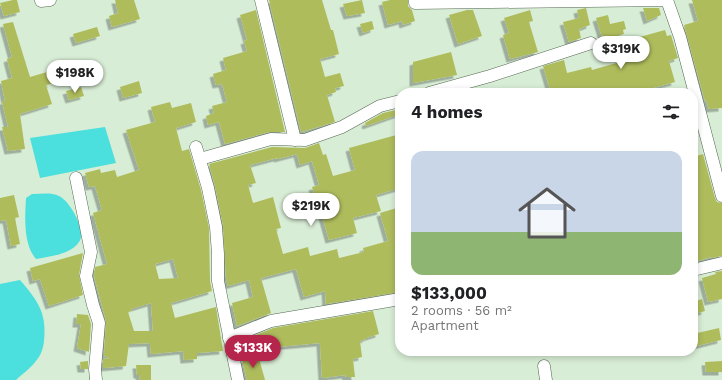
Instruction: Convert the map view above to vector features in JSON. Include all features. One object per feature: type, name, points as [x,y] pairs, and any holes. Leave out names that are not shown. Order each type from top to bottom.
[{"type":"street","points":[[41,0],[50,0]]},
{"type":"street","points":[[261,0],[294,140]]},
{"type":"street","points":[[415,0],[415,3],[667,0],[680,37],[693,88]]},
{"type":"street","points":[[447,88],[591,44]]},
{"type":"street","points":[[200,159],[271,139],[305,140],[342,126],[380,106],[395,102]]},
{"type":"street","points":[[698,105],[722,196]]},
{"type":"street","points":[[196,147],[208,188],[216,227],[218,281],[238,380]]},
{"type":"street","points":[[76,178],[91,252],[86,276],[99,323],[95,369],[96,380]]},
{"type":"street","points":[[698,269],[722,263]]},
{"type":"street","points":[[229,338],[271,321],[395,300]]},
{"type":"street","points":[[544,366],[546,380]]},
{"type":"water","points":[[105,127],[116,163],[40,178],[30,138]]},
{"type":"water","points":[[32,194],[56,195],[68,204],[76,217],[81,231],[79,242],[71,250],[36,259],[29,246],[26,230],[26,198]]},
{"type":"water","points":[[20,280],[32,294],[40,308],[45,331],[42,352],[34,364],[16,380],[0,380],[0,284]]},
{"type":"building","points":[[17,0],[20,12],[4,16],[0,3]]},
{"type":"building","points":[[115,0],[134,0],[140,19],[112,27],[109,16],[118,13]]},
{"type":"building","points":[[269,0],[322,0],[331,30],[333,30],[339,54],[320,59],[325,77],[340,73],[344,86],[335,88],[336,92],[327,95],[335,122],[301,132]]},
{"type":"building","points":[[362,0],[365,13],[347,16],[343,4]]},
{"type":"building","points":[[390,0],[408,0],[408,6],[412,10],[415,21],[403,25],[402,21],[388,25],[382,2]]},
{"type":"building","points":[[692,0],[722,0],[722,108],[709,109],[706,100],[705,101],[684,25],[698,21]]},
{"type":"building","points":[[586,8],[590,25],[579,29],[581,38],[569,42],[563,22],[579,18],[577,10]]},
{"type":"building","points":[[643,8],[659,8],[661,15],[647,21]]},
{"type":"building","points":[[256,10],[285,132],[269,132],[225,144],[219,122],[208,125],[206,116],[214,113],[212,106],[227,102],[222,84],[216,85],[213,74],[226,70],[223,58],[247,51],[244,41],[247,40],[240,15]]},
{"type":"building","points":[[467,10],[473,10],[482,36],[458,44],[449,15]]},
{"type":"building","points":[[530,10],[533,21],[529,22],[538,52],[510,59],[503,35],[509,33],[504,18]]},
{"type":"building","points":[[608,15],[610,24],[624,21],[626,29],[623,30],[624,34],[603,40],[596,18]]},
{"type":"building","points":[[372,21],[374,29],[363,33],[360,24]]},
{"type":"building","points":[[13,22],[30,77],[47,72],[51,84],[46,85],[52,104],[20,114],[25,149],[8,151],[2,127],[8,127],[2,101],[5,101],[1,81],[12,78],[7,59],[12,57],[3,24]]},
{"type":"building","points":[[97,27],[100,36],[76,43],[73,34]]},
{"type":"building","points":[[665,30],[667,36],[671,35],[678,58],[669,61],[675,82],[653,88],[550,88],[543,66],[564,60],[567,73],[591,67],[592,70],[634,58],[629,40]]},
{"type":"building","points":[[451,52],[457,75],[413,83],[413,62]]},
{"type":"building","points":[[139,81],[142,93],[123,98],[120,87]]},
{"type":"building","points":[[81,87],[84,96],[69,100],[66,91]]},
{"type":"building","points":[[170,102],[172,108],[191,103],[196,122],[176,128],[182,151],[189,149],[201,190],[209,228],[210,281],[212,291],[171,303],[175,318],[216,307],[223,351],[197,353],[197,359],[184,360],[183,351],[151,354],[150,343],[129,344],[126,366],[103,368],[103,359],[110,358],[104,356],[106,321],[94,276],[95,267],[107,264],[93,213],[102,210],[95,186],[89,187],[85,173],[100,169],[101,173],[115,170],[117,177],[139,170],[126,130],[155,122],[151,107]],"holes":[[[173,259],[178,278],[159,279],[155,264]],[[151,303],[153,331],[134,331],[128,312],[132,311],[131,309]]]},
{"type":"building","points":[[395,110],[395,116],[366,126],[365,123],[383,113]]},
{"type":"building","points":[[395,135],[395,189],[376,195],[381,211],[353,218],[357,233],[329,240],[312,187],[319,185],[312,161],[300,165],[297,154],[250,165],[256,183],[248,185],[253,203],[273,197],[281,228],[276,229],[283,254],[308,247],[310,256],[337,249],[339,258],[364,252],[363,248],[388,241],[380,213],[395,208],[395,293],[326,304],[325,291],[304,297],[296,269],[261,278],[271,313],[237,326],[232,303],[253,297],[249,280],[228,286],[226,278],[223,225],[209,164],[272,147],[305,148],[319,143],[323,155],[326,154],[333,176],[355,170],[349,148]]},
{"type":"building","points":[[703,154],[715,198],[717,202],[722,203],[722,256],[711,257],[698,261],[698,156]]},
{"type":"building","points":[[14,195],[19,217],[15,218],[20,244],[11,246],[6,220],[0,221],[0,198]]},
{"type":"building","points":[[83,253],[79,275],[83,295],[49,306],[40,279],[33,281],[30,268]]},
{"type":"building","points":[[722,271],[722,299],[708,302],[702,278],[716,274],[715,272]]},
{"type":"building","points":[[702,299],[705,311],[698,313],[698,300]]},
{"type":"building","points":[[373,311],[379,334],[360,341],[362,357],[353,359],[355,377],[346,377],[345,375],[322,378],[320,343],[276,347],[278,354],[263,358],[256,335],[273,328]]},
{"type":"building","points":[[77,314],[88,315],[91,324],[89,352],[77,348],[81,324],[76,324]]},
{"type":"building","points":[[719,328],[721,340],[698,346],[698,333]]},
{"type":"building","points":[[258,355],[265,380],[247,380],[242,360]]},
{"type":"building","points":[[88,361],[88,369],[81,369],[80,362]]},
{"type":"building","points":[[722,361],[722,372],[706,372],[705,362]]},
{"type":"building","points":[[136,365],[151,365],[151,380],[140,380],[139,375],[137,375]]}]
